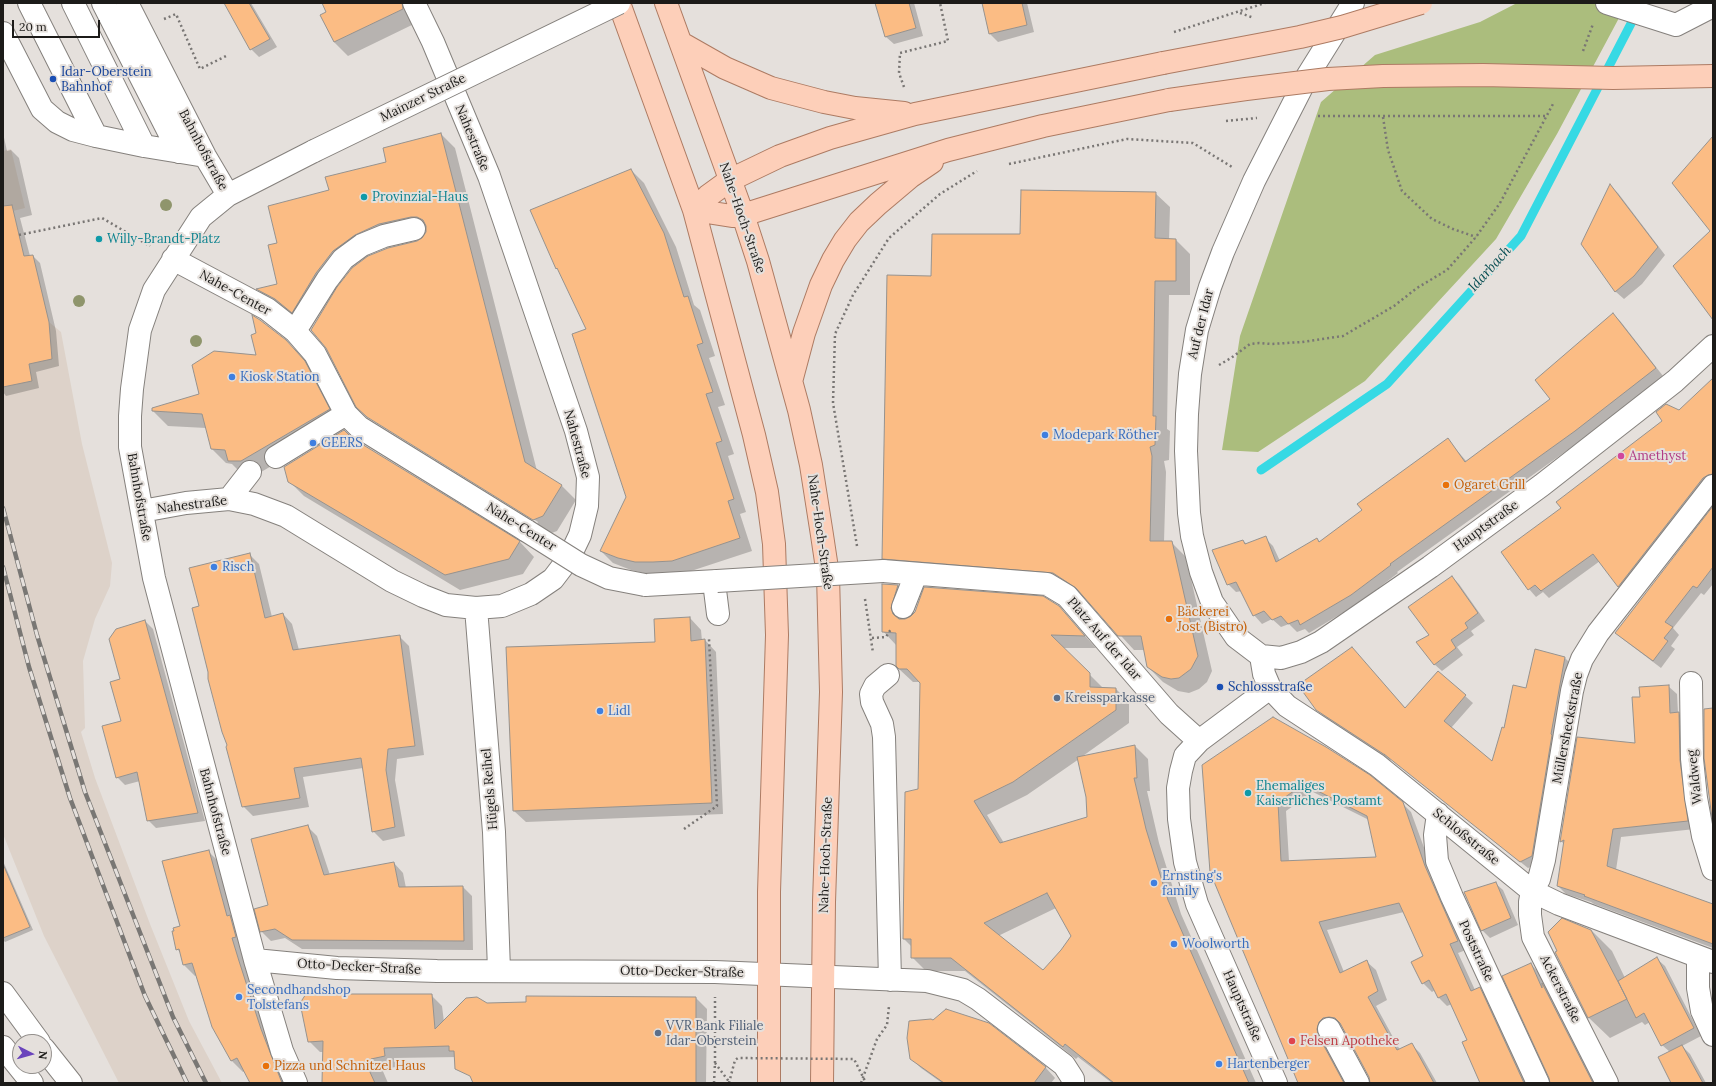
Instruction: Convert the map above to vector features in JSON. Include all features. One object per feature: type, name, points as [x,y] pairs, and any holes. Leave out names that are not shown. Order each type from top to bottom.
[{"type":"main road","points":[[619,3],[694,210],[754,435],[767,492],[774,544],[777,634],[768,974],[768,1083]]},
{"type":"main road","name":"Nahe-Hoch-Straße","points":[[666,3],[743,215],[760,268],[791,381],[811,465],[828,582],[831,692],[823,976],[822,1083]]},
{"type":"main road","points":[[694,210],[708,196],[730,180],[780,156],[823,140],[915,114],[1162,63],[1300,37],[1342,27],[1421,3]]},
{"type":"main road","points":[[681,43],[747,78],[789,93],[855,108],[915,114]]},
{"type":"main road","points":[[694,210],[719,214],[743,215],[948,150],[1043,126],[1168,100],[1313,81],[1383,76],[1483,75],[1613,78],[1713,76]]},
{"type":"main road","points":[[791,381],[804,333],[821,285],[845,240],[859,222],[878,204],[910,177],[948,150]]},
{"type":"street","points":[[29,3],[96,136]]},
{"type":"street","points":[[72,3],[144,146]]},
{"type":"street","points":[[103,3],[179,152]]},
{"type":"street","name":"Bahnhofstraße","points":[[127,3],[206,156],[228,195],[202,217],[154,290],[140,330],[132,389],[130,447],[156,586],[255,960],[282,1051],[296,1083]]},
{"type":"street","name":"Nahestraße","points":[[142,511],[186,503],[229,499],[254,504],[286,516],[392,581],[446,605],[476,608],[502,606],[531,594],[552,580],[569,558],[580,535],[588,506],[588,477],[576,431],[489,176],[433,42],[414,3]]},
{"type":"street","name":"Mainzer Straße","points":[[228,195],[264,175],[619,3]]},
{"type":"street","name":"Auf der Idar","points":[[1261,656],[1236,637],[1223,620],[1212,602],[1201,572],[1192,536],[1188,497],[1186,451],[1190,374],[1197,330],[1210,288],[1223,252],[1254,181],[1286,115],[1308,75],[1353,3]]},
{"type":"street","points":[[1608,9],[1676,25],[1713,6]]},
{"type":"street","points":[[3,33],[42,109],[57,122],[73,130],[96,136],[144,146],[206,156]]},
{"type":"street","points":[[295,331],[327,280],[343,259],[362,245],[384,236],[414,229]]},
{"type":"street","name":"Nahe-Center","points":[[173,259],[268,309],[295,331],[315,354],[346,414],[359,427],[581,565],[608,578],[645,585],[883,571]]},
{"type":"street","name":"Hauptstraße","points":[[1261,656],[1281,658],[1301,652],[1321,642],[1398,589],[1542,485],[1675,381],[1713,346]]},
{"type":"street","points":[[276,457],[346,414]]},
{"type":"street","points":[[229,499],[250,472]]},
{"type":"street","name":"Müllersheckstraße","points":[[1532,892],[1544,860],[1572,691],[1582,659],[1603,627],[1713,486]]},
{"type":"street","name":"Platz Auf der Idar","points":[[883,571],[1047,584],[1067,596],[1169,714],[1199,741]]},
{"type":"street","points":[[903,607],[916,574]]},
{"type":"street","points":[[715,582],[718,614]]},
{"type":"street","name":"Hügels Reihel","points":[[476,608],[494,832],[499,970]]},
{"type":"street","name":"Schloßstraße","points":[[1261,656],[1264,674],[1270,688],[1287,706],[1378,765],[1532,892],[1559,904],[1706,959]]},
{"type":"street","points":[[881,680],[871,694],[872,702],[882,724],[884,737],[890,980]]},
{"type":"street","name":"Waldweg","points":[[1691,683],[1692,758],[1696,798],[1703,836],[1713,868]]},
{"type":"street","name":"Hauptstraße","points":[[1270,688],[1199,741],[1185,756],[1180,771],[1178,788],[1179,820],[1185,862],[1197,904],[1276,1083]]},
{"type":"street","name":"Poststraße","points":[[1438,814],[1435,835],[1436,861],[1538,1083]]},
{"type":"street","name":"Ackerstraße","points":[[1532,892],[1530,915],[1533,937],[1607,1083]]},
{"type":"street","points":[[1706,959],[1698,988],[1702,1011],[1713,1035]]},
{"type":"street","name":"Otto-Decker-Straße","points":[[255,960],[337,968],[437,971],[499,970],[716,972],[927,981],[963,990],[978,999],[1064,1066],[1073,1079],[1073,1083]]},
{"type":"street","points":[[3,994],[33,1034]]},
{"type":"street","points":[[1329,1029],[1358,1083]]},
{"type":"street","points":[[3,1047],[32,1083]]},
{"type":"street","points":[[52,1059],[71,1083]]},
{"type":"path","points":[[915,114],[899,73],[900,53],[948,41],[940,3]]},
{"type":"path","points":[[1168,34],[1266,3]]},
{"type":"path","points":[[1581,56],[1608,9]]},
{"type":"path","points":[[176,14],[200,69],[226,56]]},
{"type":"path","points":[[1190,374],[1223,364],[1250,344],[1302,342],[1343,336],[1394,306],[1417,288],[1447,270],[1461,256],[1500,203],[1557,98]]},
{"type":"path","points":[[1223,121],[1286,115],[1383,117],[1546,116]]},
{"type":"path","points":[[1383,117],[1388,150],[1402,191],[1432,218],[1453,229],[1476,237]]},
{"type":"path","points":[[1008,164],[1127,139],[1193,143],[1254,181]]},
{"type":"path","points":[[858,552],[833,403],[835,334],[853,295],[889,238],[940,194],[978,170]]},
{"type":"path","points":[[19,235],[102,218],[173,259]]},
{"type":"path","points":[[864,591],[881,680]]},
{"type":"path","points":[[684,829],[716,806],[709,638]]},
{"type":"path","points":[[714,1083],[716,972]]},
{"type":"path","points":[[862,1083],[878,1039],[887,1025],[890,980]]},
{"type":"path","points":[[730,1083],[735,1060],[738,1058],[854,1058],[866,1083]]},
{"type":"path","points":[[715,1063],[730,1083]]},
{"type":"shaded area","points":[[11,149],[25,208],[13,211],[24,256],[33,255],[49,322],[61,332],[82,444],[112,563],[110,586],[95,619],[83,661],[85,728],[81,732],[95,778],[150,924],[189,1021],[222,1083],[119,1083],[44,936],[3,834],[3,151]]},
{"type":"green space","points":[[1517,3],[1627,3],[1557,134],[1496,239],[1365,381],[1258,452],[1222,450],[1240,336],[1321,102],[1375,55],[1480,22]]},
{"type":"building","points":[[224,3],[249,3],[270,39],[250,50]]},
{"type":"building","points":[[322,3],[402,3],[403,9],[334,42],[320,15],[326,12]]},
{"type":"building","points":[[875,3],[909,3],[916,28],[885,37]]},
{"type":"building","points":[[982,3],[1022,3],[1027,25],[989,34]]},
{"type":"building","points":[[441,133],[525,462],[562,485],[543,516],[533,520],[367,417],[356,407],[326,348],[311,330],[337,287],[352,268],[368,256],[388,248],[417,241],[422,238],[426,232],[426,226],[423,220],[417,217],[411,217],[379,224],[355,235],[333,251],[316,273],[292,313],[275,299],[256,289],[277,284],[268,245],[277,243],[268,206],[329,190],[325,177],[386,162],[383,148]]},
{"type":"building","points":[[1713,136],[1713,320],[1673,266],[1710,231],[1672,183]]},
{"type":"building","points":[[631,169],[664,233],[684,297],[688,296],[703,343],[697,345],[713,392],[706,394],[722,441],[716,443],[734,499],[728,501],[740,538],[672,561],[635,562],[618,558],[600,551],[626,497],[572,334],[586,329],[557,268],[556,269],[530,210]]},
{"type":"building","points":[[1610,184],[1658,247],[1634,276],[1615,292],[1581,244]]},
{"type":"building","points":[[1021,190],[1156,192],[1155,238],[1176,239],[1176,281],[1155,281],[1153,416],[1156,416],[1155,445],[1150,447],[1152,456],[1150,541],[1172,541],[1198,656],[1191,669],[1179,678],[1171,679],[1162,677],[1147,667],[1141,636],[1118,636],[1076,588],[1053,573],[882,559],[887,275],[931,276],[932,234],[1020,234]]},
{"type":"building","points":[[12,205],[24,256],[33,255],[49,322],[52,359],[29,364],[32,381],[3,387],[3,206]]},
{"type":"building","points":[[1613,313],[1656,368],[1575,431],[1390,564],[1391,565],[1351,595],[1300,625],[1298,620],[1288,624],[1281,616],[1272,620],[1264,611],[1253,616],[1236,582],[1227,585],[1212,550],[1243,540],[1245,544],[1266,536],[1276,562],[1317,538],[1319,542],[1362,510],[1357,504],[1448,438],[1465,462],[1550,399],[1535,380]]},
{"type":"building","points":[[252,315],[286,340],[305,361],[330,409],[241,461],[228,461],[225,450],[211,449],[202,414],[152,411],[152,408],[199,394],[192,365],[214,351],[256,355],[251,335],[256,333]]},
{"type":"building","points":[[1713,378],[1713,474],[1703,478],[1618,587],[1593,554],[1541,591],[1535,585],[1528,590],[1501,552],[1561,508],[1556,502],[1662,421],[1656,412],[1666,404],[1679,410]]},
{"type":"building","points":[[344,430],[352,438],[520,541],[509,559],[445,575],[288,482],[284,467]]},
{"type":"building","points":[[1713,506],[1713,567],[1697,588],[1693,586],[1665,622],[1673,627],[1664,638],[1668,641],[1653,661],[1615,633]]},
{"type":"building","points":[[250,553],[265,618],[283,613],[293,650],[400,635],[415,746],[388,749],[386,770],[395,827],[372,832],[361,758],[294,768],[300,798],[242,807],[226,747],[227,745],[222,732],[208,679],[208,672],[192,608],[199,606],[189,568]]},
{"type":"building","points":[[1452,576],[1478,613],[1465,623],[1468,628],[1451,640],[1456,648],[1434,665],[1416,642],[1429,635],[1408,607]]},
{"type":"building","points":[[882,584],[898,585],[891,608],[893,614],[899,619],[905,619],[915,612],[924,587],[1043,596],[1059,606],[1085,636],[1051,635],[1090,673],[1090,687],[1116,688],[1116,710],[1013,782],[974,801],[1000,843],[1087,817],[1086,797],[1077,757],[1135,745],[1137,778],[1134,778],[1146,829],[1168,900],[1249,1083],[1114,1083],[1065,1044],[1063,1047],[951,958],[911,958],[911,939],[903,939],[905,792],[918,789],[920,683],[907,669],[899,669],[896,666],[896,633],[882,632]],"holes":[[[1047,893],[1071,936],[1043,970],[984,923]]]},
{"type":"building","points":[[690,617],[691,641],[705,639],[712,803],[513,811],[506,647],[655,642],[654,619]]},
{"type":"building","points":[[145,620],[198,813],[147,821],[137,772],[116,778],[102,726],[121,721],[110,682],[120,679],[109,639],[116,629]]},
{"type":"building","points":[[1352,647],[1405,708],[1438,671],[1466,695],[1444,721],[1492,761],[1502,727],[1504,728],[1513,685],[1526,688],[1535,649],[1565,657],[1551,734],[1532,856],[1520,862],[1384,754],[1385,755],[1316,710],[1298,685]]},
{"type":"building","points":[[1669,685],[1670,713],[1679,712],[1680,760],[1688,821],[1613,829],[1607,866],[1713,904],[1713,944],[1584,896],[1585,895],[1557,886],[1564,840],[1560,842],[1577,737],[1635,743],[1632,697],[1640,697],[1639,687]]},
{"type":"building","points":[[1713,708],[1712,818],[1704,758],[1704,709]]},
{"type":"building","points":[[1273,717],[1326,747],[1370,775],[1403,802],[1425,866],[1458,941],[1450,944],[1471,991],[1480,987],[1524,1083],[1480,1083],[1462,1042],[1467,1040],[1446,994],[1438,998],[1429,980],[1422,984],[1411,962],[1423,956],[1399,903],[1319,922],[1340,973],[1367,960],[1378,991],[1368,997],[1397,1050],[1412,1043],[1434,1083],[1370,1083],[1369,1077],[1340,1023],[1335,1018],[1329,1017],[1323,1018],[1319,1022],[1317,1029],[1318,1035],[1344,1083],[1298,1083],[1210,872],[1202,765]],"holes":[[[1304,784],[1367,816],[1376,857],[1281,861],[1278,802]]]},
{"type":"building","points":[[308,825],[324,875],[394,862],[399,887],[463,886],[464,941],[292,940],[275,929],[260,932],[254,909],[268,905],[251,839]]},
{"type":"building","points":[[209,850],[227,916],[230,915],[236,937],[232,938],[239,961],[261,1029],[282,1083],[250,1083],[237,1058],[231,1061],[212,1027],[192,963],[183,965],[179,949],[176,950],[172,931],[174,931],[173,928],[180,926],[162,861]]},
{"type":"building","points":[[3,864],[30,927],[3,938]]},
{"type":"building","points":[[1496,882],[1511,918],[1481,931],[1464,892]]},
{"type":"building","points":[[1562,918],[1591,930],[1627,999],[1588,1018],[1555,952],[1557,951],[1548,932]]},
{"type":"building","points":[[1657,957],[1694,1028],[1661,1046],[1644,1013],[1636,1018],[1618,981]]},
{"type":"building","points":[[1531,963],[1542,988],[1542,983],[1593,1083],[1550,1083],[1502,976]]},
{"type":"building","points":[[306,994],[432,994],[435,1029],[466,998],[477,997],[487,1003],[526,1002],[526,996],[696,997],[696,1083],[473,1083],[470,1076],[455,1069],[454,1051],[449,1051],[449,1046],[384,1048],[385,1056],[371,1059],[375,1068],[369,1070],[375,1083],[322,1083],[323,1041],[308,1042],[300,1003]]},
{"type":"building","points":[[946,1009],[989,1023],[1046,1067],[1034,1083],[944,1083],[910,1059],[907,1038],[909,1021],[933,1020]]},
{"type":"building","points":[[1682,1045],[1703,1083],[1671,1083],[1658,1057]]},
{"type":"waterway","name":"Idarbach","points":[[1261,470],[1387,384],[1521,236],[1637,12]]},
{"type":"railway","points":[[3,508],[37,635],[85,792],[173,1017],[206,1083]]},
{"type":"railway","points":[[3,567],[29,667],[70,798],[145,996],[187,1083]]},
{"type":"place","name":"Idar-Oberstein Bahnhof","points":[[53,79]]},
{"type":"place","name":"Provinzial-Haus","points":[[364,197]]},
{"type":"place","name":"Willy-Brandt-Platz","points":[[99,239]]},
{"type":"place","name":"Kiosk Station","points":[[232,377]]},
{"type":"place","name":"Modepark Röther","points":[[1045,435]]},
{"type":"place","name":"GEERS","points":[[313,443]]},
{"type":"place","name":"Amethyst","points":[[1621,456]]},
{"type":"place","name":"Ogaret Grill","points":[[1446,485]]},
{"type":"place","name":"Risch","points":[[214,567]]},
{"type":"place","name":"Bäckerei Jost (Bistro)","points":[[1169,619]]},
{"type":"place","name":"Schlossstraße","points":[[1220,687]]},
{"type":"place","name":"Kreissparkasse","points":[[1057,698]]},
{"type":"place","name":"Lidl","points":[[600,711]]},
{"type":"place","name":"Ehemaliges Kaiserliches Postamt","points":[[1248,793]]},
{"type":"place","name":"Ernsting's family","points":[[1154,883]]},
{"type":"place","name":"Woolworth","points":[[1174,944]]},
{"type":"place","name":"Secondhandshop Tolstefans","points":[[239,997]]},
{"type":"place","name":"VVR Bank Filiale Idar-Oberstein","points":[[658,1033]]},
{"type":"place","name":"Felsen Apotheke","points":[[1292,1041]]},
{"type":"place","name":"Hartenberger","points":[[1219,1064]]},
{"type":"place","name":"Pizza und Schnitzel Haus","points":[[266,1066]]}]
